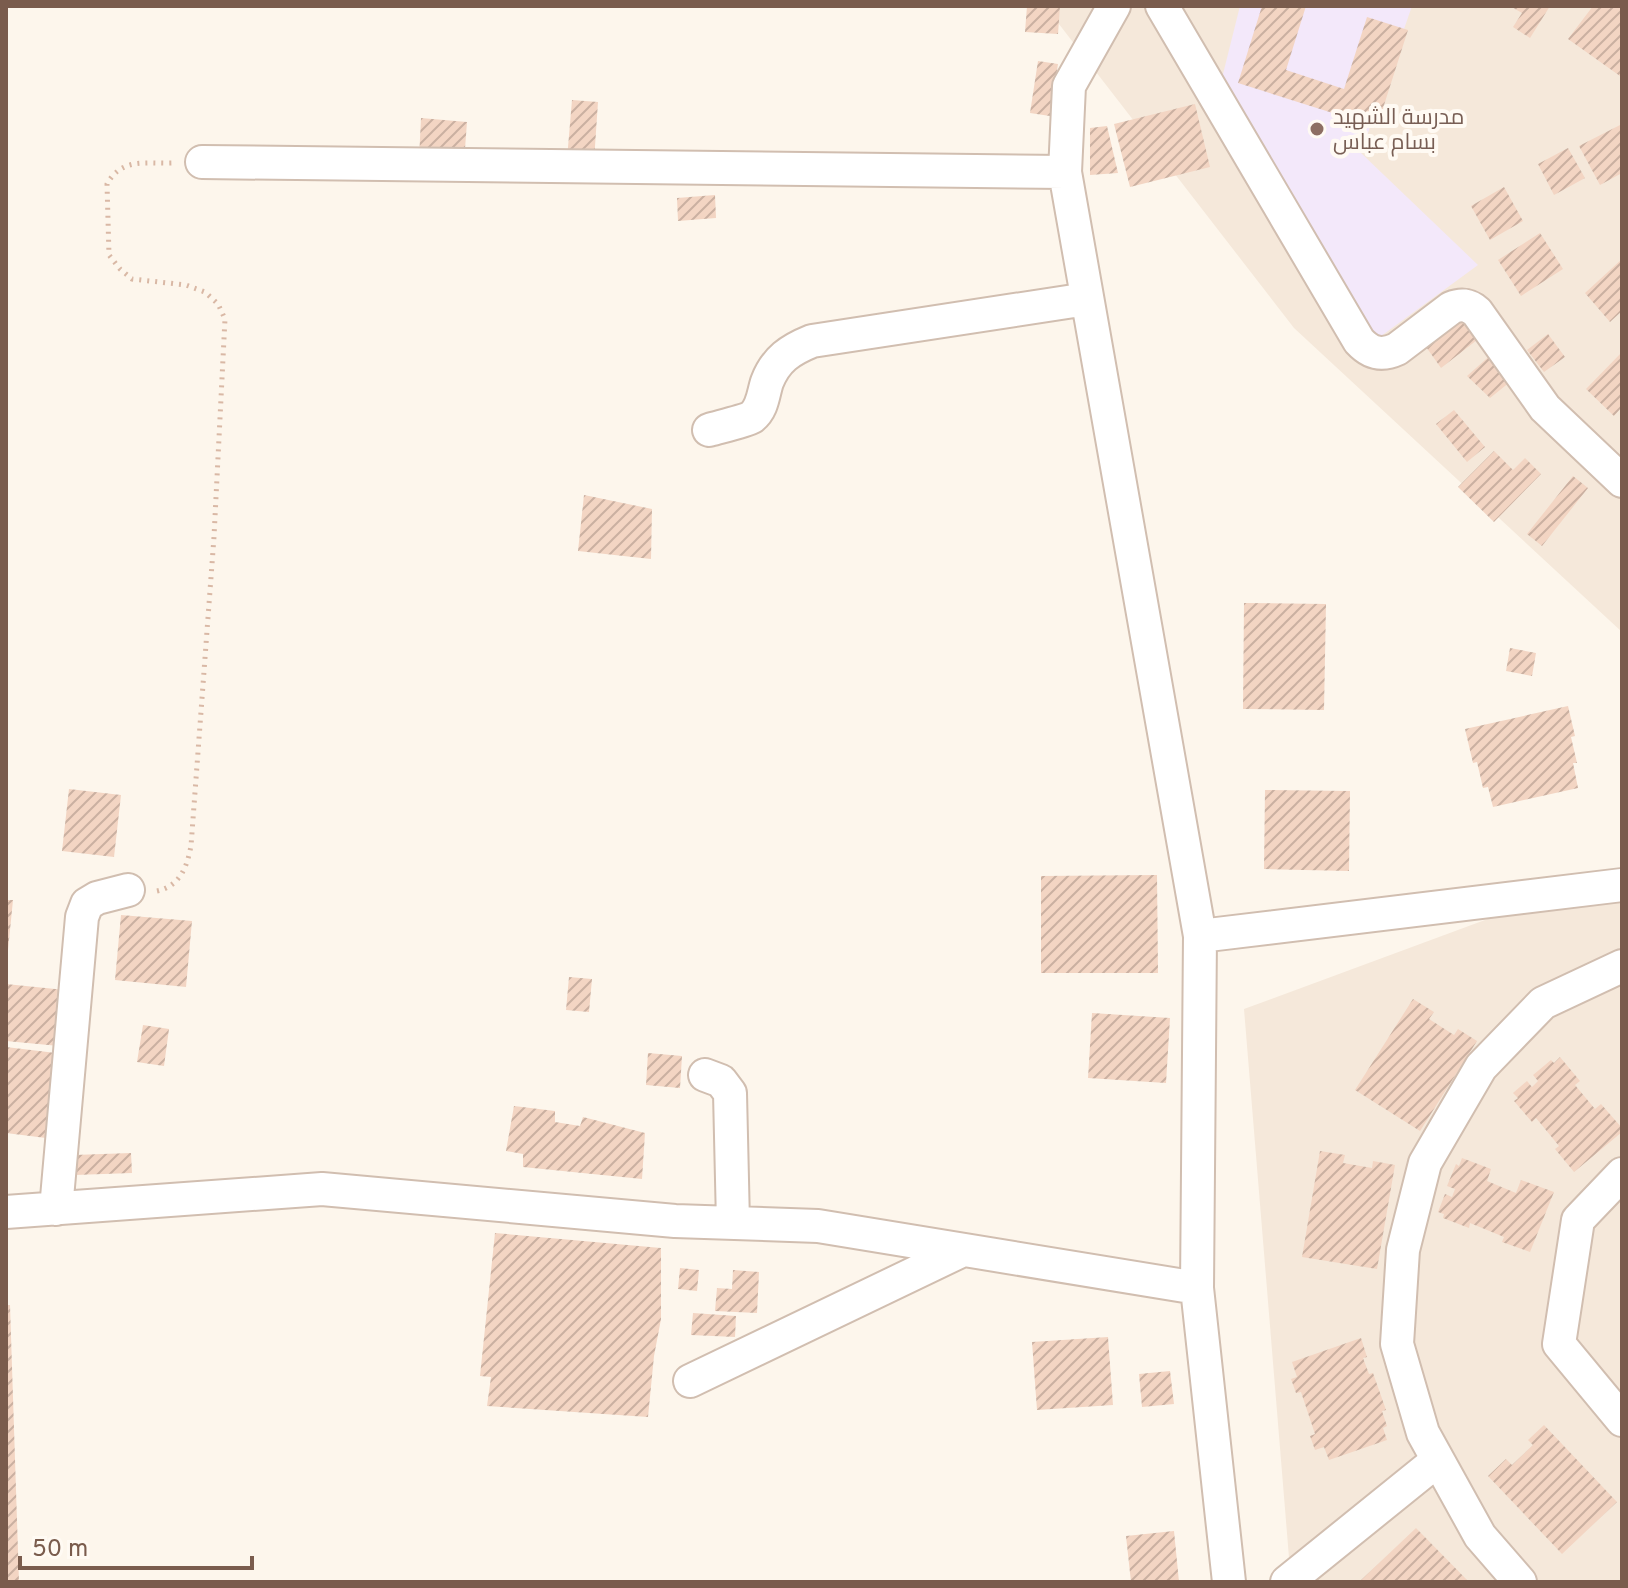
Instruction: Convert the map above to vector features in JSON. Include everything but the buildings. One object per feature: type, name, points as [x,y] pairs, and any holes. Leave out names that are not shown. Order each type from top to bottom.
[{"type":"street","points":[[1114,6],[1069,86],[1065,172],[1200,936],[1197,1288],[1229,1582]]},
{"type":"street","points":[[1162,6],[1359,341],[1367,349],[1388,353],[1451,308],[1457,305],[1471,307],[1545,408],[1622,481]]},
{"type":"street","points":[[202,162],[1065,172]]},
{"type":"street","points":[[709,430],[751,418],[761,405],[775,366],[791,349],[812,341],[1087,299]]},
{"type":"street","points":[[1200,936],[1622,885]]},
{"type":"street","points":[[56,1209],[82,917],[87,904],[97,898],[128,890]]},
{"type":"street","points":[[1520,1582],[1480,1536],[1423,1433],[1397,1344],[1403,1250],[1425,1163],[1481,1067],[1543,1003],[1622,966]]},
{"type":"street","points":[[705,1075],[721,1081],[730,1093],[733,1223]]},
{"type":"street","points":[[1622,1174],[1578,1220],[1559,1344],[1622,1420]]},
{"type":"street","points":[[6,1212],[322,1189],[675,1221],[818,1226],[1197,1288]]},
{"type":"street","points":[[690,1381],[963,1250]]},
{"type":"street","points":[[1287,1582],[1438,1460]]},
{"type":"path","points":[[128,890],[161,891],[178,881],[189,856],[214,537],[225,319],[218,304],[205,292],[186,285],[132,279],[120,269],[109,255],[107,184],[113,174],[127,164],[202,162]]},
{"type":"shaded area","points":[[1045,6],[1622,6],[1622,632],[1294,328]]},
{"type":"shaded area","points":[[1240,6],[1412,6],[1361,153],[1478,265],[1373,342],[1221,82]]},
{"type":"shaded area","points":[[1622,896],[1622,1582],[1291,1582],[1244,1009],[1512,910]]},
{"type":"place","name":"مدرسة الشهيد بسام عباس","points":[[1317,129]]}]
